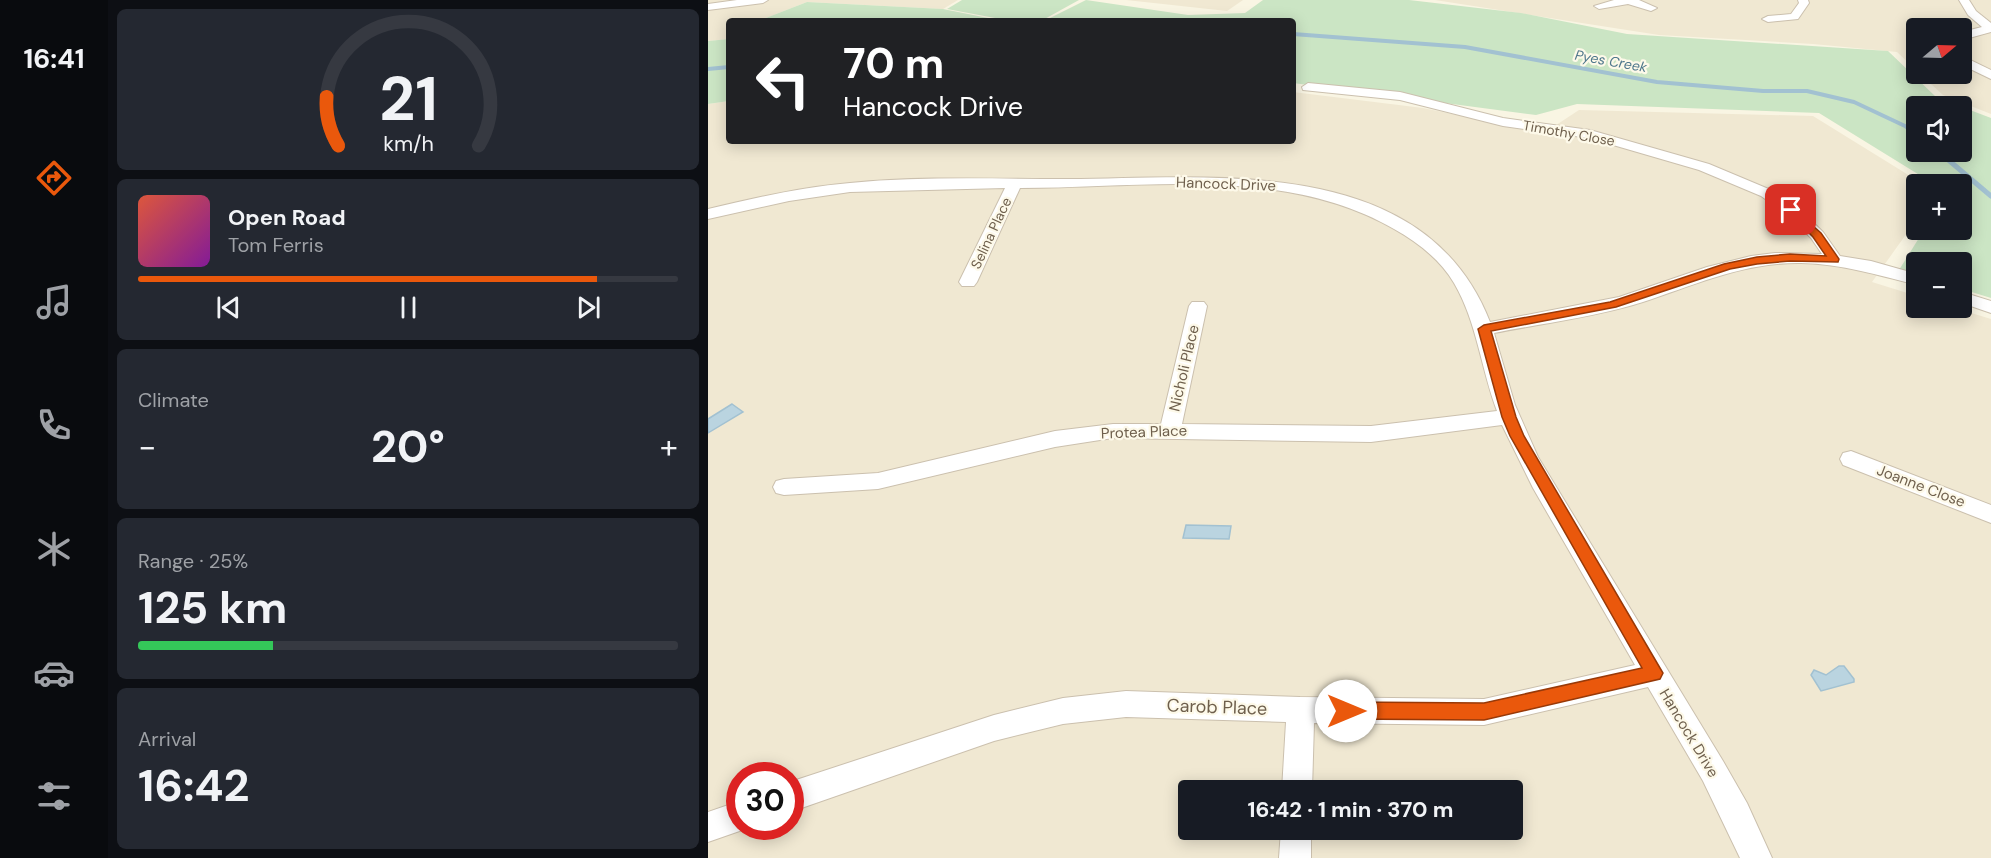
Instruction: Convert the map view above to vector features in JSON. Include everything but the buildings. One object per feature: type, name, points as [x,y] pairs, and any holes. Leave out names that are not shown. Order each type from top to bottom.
[{"type":"street","points":[[708,7],[763,0]]},
{"type":"street","points":[[1599,6],[1630,0],[1651,8]]},
{"type":"street","points":[[1768,19],[1799,20],[1803,0]]},
{"type":"street","points":[[1964,0],[1972,12],[1991,29]]},
{"type":"street","points":[[1972,34],[1991,29]]},
{"type":"street","points":[[1972,65],[1991,75]]},
{"type":"street","name":"Timothy Close","points":[[1308,87],[1400,96],[1503,122],[1590,134],[1704,167],[1766,194],[1791,210],[1817,235],[1834,259]]},
{"type":"street","name":"Hancock Drive","points":[[708,214],[795,194],[871,186],[1230,181],[1302,189],[1339,199],[1371,211],[1426,242],[1453,268],[1470,293],[1484,329],[1509,417],[1561,517],[1708,762],[1746,832],[1756,858]]},
{"type":"street","name":"Selina Place","points":[[968,282],[1014,184]]},
{"type":"street","points":[[1484,329],[1612,305],[1728,266],[1757,260],[1834,259],[1906,277]]},
{"type":"street","points":[[1972,300],[1991,307]]},
{"type":"street","name":"Nicholi Place","points":[[1170,430],[1198,306]]},
{"type":"street","name":"Protea Place","points":[[784,487],[878,481],[1055,439],[1113,431],[1371,434],[1509,417]]},
{"type":"street","name":"Joanne Close","points":[[1851,459],[1991,514]]},
{"type":"street","name":"Carob Place","points":[[804,792],[994,728],[1063,711],[1126,704],[1300,710],[1484,712],[1654,673]]},
{"type":"street","points":[[1297,780],[1300,710]]},
{"type":"street","points":[[708,827],[726,821]]},
{"type":"street","points":[[1295,858],[1296,840]]},
{"type":"shaded area","points":[[708,0],[958,0],[943,9],[807,2],[766,18],[726,18],[726,39],[708,41]]},
{"type":"shaded area","points":[[1126,0],[1243,0],[1227,11]]},
{"type":"shaded area","points":[[1435,0],[1991,0],[1991,114],[1972,106],[1972,96],[1946,96],[1931,84],[1972,84],[1972,18],[1906,18],[1906,61],[1897,52],[1813,44],[1659,35]]},
{"type":"shaded area","points":[[1296,92],[1423,108],[1544,133],[1579,110],[1813,116],[1907,174],[1906,234],[1872,282],[1906,293],[1906,318],[1972,318],[1972,313],[1991,319],[1991,858],[708,858],[708,104],[726,101],[726,144],[1296,144]]},
{"type":"green space","points":[[962,0],[1079,0],[1046,18],[995,18],[947,9]]},
{"type":"green space","points":[[1086,0],[1188,15],[1245,13],[1263,0],[1409,0],[1521,13],[1627,34],[1888,51],[1906,68],[1906,84],[1922,84],[1935,96],[1906,96],[1906,162],[1972,162],[1972,111],[1991,118],[1991,298],[1972,292],[1972,252],[1910,252],[1918,240],[1972,240],[1972,174],[1918,174],[1819,113],[1577,104],[1536,115],[1296,83],[1296,18],[1050,18]]},
{"type":"green space","points":[[807,2],[943,9],[988,18],[766,18]]},
{"type":"green space","points":[[726,39],[726,101],[708,104],[708,41]]},
{"type":"green space","points":[[1906,259],[1906,272],[1899,270]]},
{"type":"water","points":[[732,404],[743,412],[708,433],[708,419]]},
{"type":"water","points":[[1186,525],[1231,526],[1229,539],[1183,538]]},
{"type":"water","points":[[1839,666],[1844,666],[1854,682],[1821,691],[1811,675],[1814,670],[1826,675]]},
{"type":"waterway","name":"Pyes Creek","points":[[1296,34],[1465,47],[1657,82],[1763,91],[1807,91],[1854,102],[1906,127]]},
{"type":"waterway","name":"Pyes Creek","points":[[708,69],[726,67]]},
{"type":"waterway","name":"Pyes Creek","points":[[1951,162],[1991,196]]},
{"type":"route","points":[[1346,711],[1484,712],[1654,673],[1561,517],[1517,436],[1509,417],[1484,329],[1612,305],[1728,266],[1757,260],[1834,259],[1817,235],[1791,210]]}]
